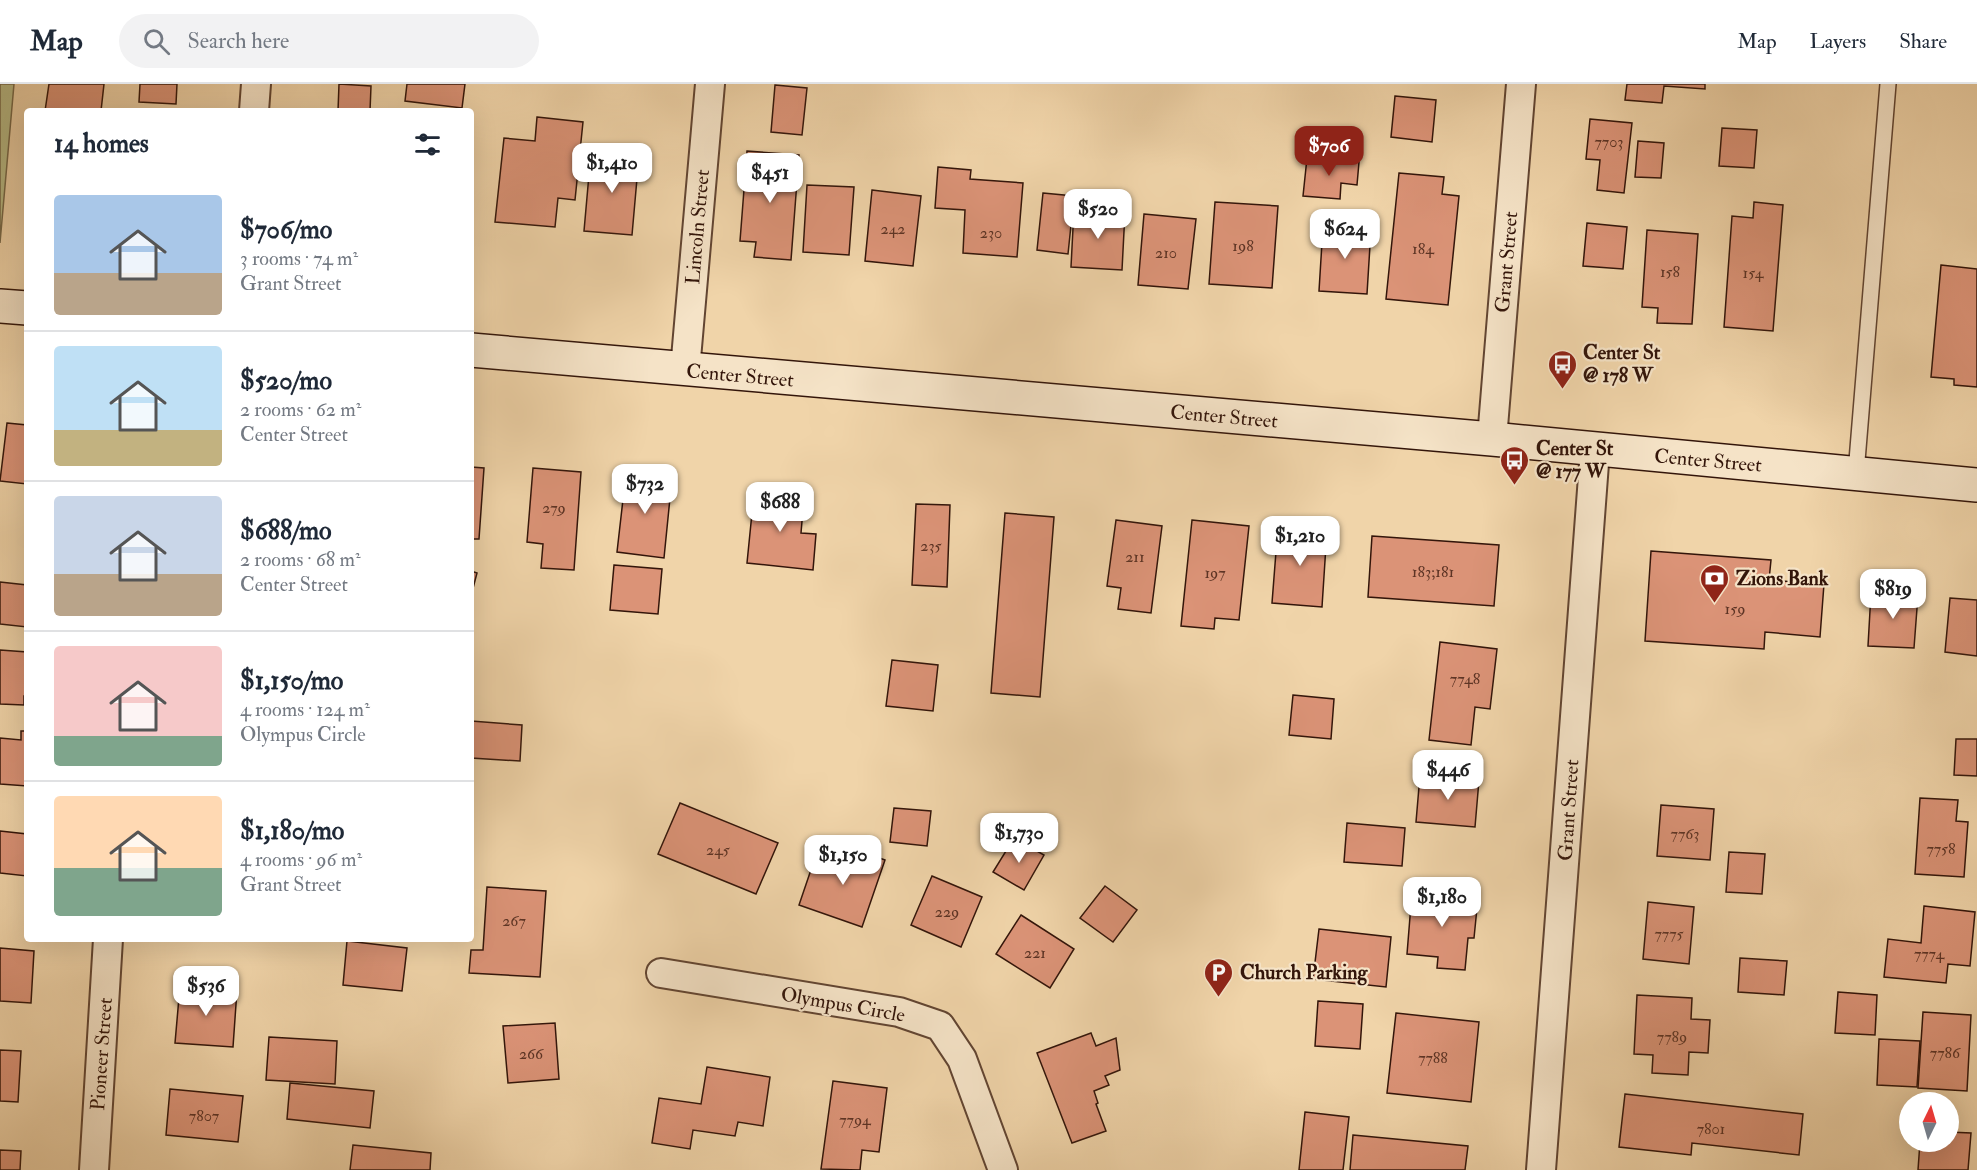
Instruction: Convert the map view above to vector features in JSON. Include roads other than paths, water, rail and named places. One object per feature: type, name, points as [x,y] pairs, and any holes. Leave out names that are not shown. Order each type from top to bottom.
[{"type":"main road","points":[[0,306],[24,308]]},
{"type":"main road","name":"Center Street","points":[[474,350],[1492,439],[1977,485]]},
{"type":"street","points":[[254,108],[256,84]]},
{"type":"street","name":"Lincoln Street","points":[[685,370],[710,84]]},
{"type":"street","name":"Grant Street","points":[[1492,439],[1521,84]]},
{"type":"street","name":"Grant Street","points":[[1541,1170],[1595,450]]},
{"type":"street","name":"Pioneer Street","points":[[94,1170],[108,942]]},
{"type":"street","name":"Olympus Circle","points":[[661,973],[899,1012],[940,1026],[962,1059],[1003,1170]]},
{"type":"lane","points":[[1856,473],[1888,84]]},
{"type":"place","name":"Center St @ 178 W","points":[[1562,390]]},
{"type":"place","name":"Center St @ 177 W","points":[[1515,486]]},
{"type":"place","name":"Zions Bank","points":[[1715,604]]},
{"type":"place","name":"Church Parking","points":[[1219,998]]}]
